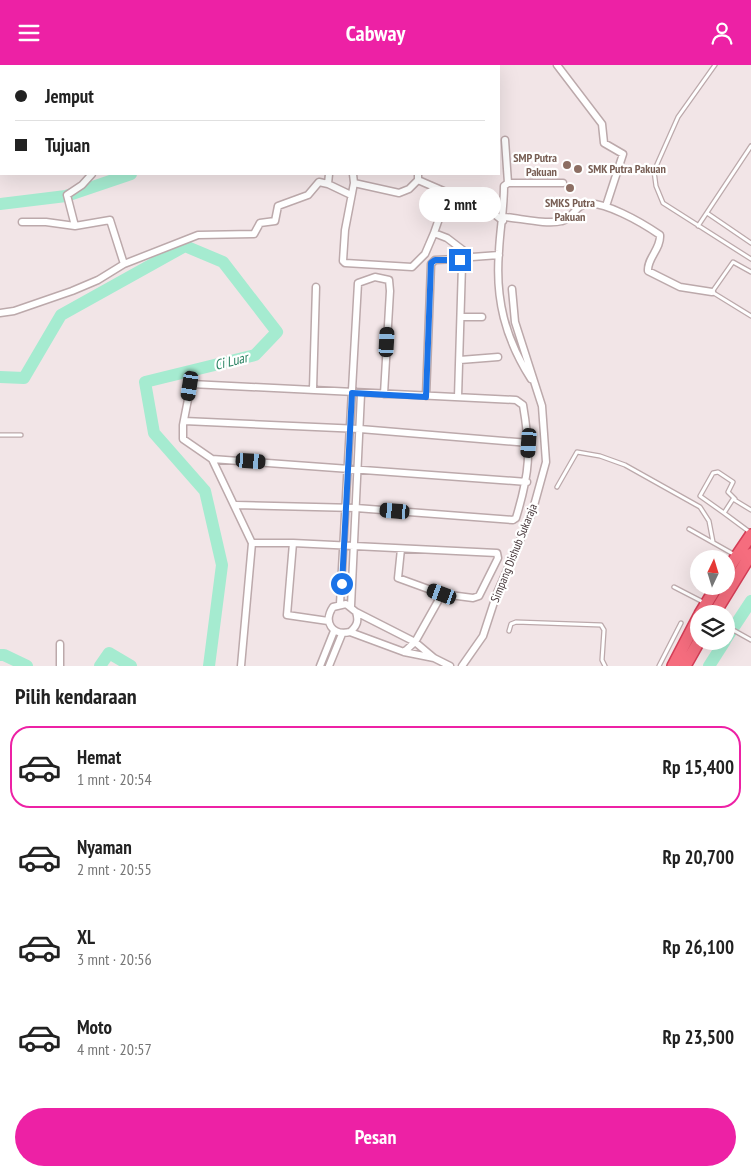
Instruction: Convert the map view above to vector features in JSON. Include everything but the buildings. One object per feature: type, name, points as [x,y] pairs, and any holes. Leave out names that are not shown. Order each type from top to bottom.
[{"type":"highway","points":[[736,556],[751,534]]},
{"type":"highway","points":[[720,605],[751,554]]},
{"type":"highway","points":[[673,666],[690,643]]},
{"type":"highway","points":[[685,666],[690,649]]},
{"type":"street","points":[[401,65],[406,65]]},
{"type":"street","points":[[557,65],[602,124],[604,143],[623,154],[606,206]]},
{"type":"street","points":[[505,140],[508,183]]},
{"type":"street","points":[[75,224],[67,195],[82,185],[91,175]]},
{"type":"street","points":[[328,184],[329,175]]},
{"type":"street","points":[[353,175],[354,183],[345,230],[343,261],[345,263],[412,267],[424,254],[434,233],[448,193]]},
{"type":"street","points":[[354,183],[399,193],[409,189],[418,177],[448,193],[485,207],[503,219],[561,221],[573,215],[581,205],[593,203],[606,206],[660,235],[660,242],[648,265],[648,271],[680,287],[712,292]]},
{"type":"street","points":[[0,313],[14,311],[72,291],[98,280],[124,264],[198,235],[254,234],[260,223],[274,221],[277,209],[281,204],[302,198],[318,182],[328,184],[351,195]]},
{"type":"street","points":[[536,386],[514,347],[504,323],[499,255],[504,186],[508,183],[563,183]]},
{"type":"street","points":[[22,222],[75,224],[110,220],[124,264]]},
{"type":"street","points":[[434,233],[446,238],[472,257],[499,255]]},
{"type":"street","points":[[426,397],[431,263],[435,260],[457,259],[462,262],[458,397]]},
{"type":"street","points":[[340,604],[358,283],[376,277],[390,282],[384,394]]},
{"type":"street","points":[[313,389],[316,287]]},
{"type":"street","name":"Simpang Dishub Sukaraja","points":[[462,666],[483,636],[497,593],[528,523],[537,496],[547,450],[544,419],[536,386],[515,323],[512,289]]},
{"type":"street","points":[[461,317],[482,317]]},
{"type":"street","points":[[460,360],[498,357]]},
{"type":"street","points":[[236,505],[356,508],[511,520],[516,518],[527,482],[529,443],[520,401],[361,394],[313,389],[193,383],[190,386],[184,421],[184,441],[212,459],[349,467],[527,482]]},
{"type":"street","points":[[351,606],[361,394]]},
{"type":"street","points":[[184,421],[350,428],[529,443]]},
{"type":"street","points":[[212,459],[236,505],[252,543],[241,666]]},
{"type":"street","points":[[252,543],[491,551],[498,555],[479,596],[473,598],[442,594],[398,578],[401,549]]},
{"type":"street","points":[[292,543],[287,615],[328,621]]},
{"type":"street","points":[[404,652],[415,642],[442,594]]},
{"type":"street","points":[[356,611],[358,619],[356,627],[350,632],[342,634],[334,631],[328,621],[328,613],[333,607],[340,604],[351,606],[356,611],[415,642],[434,658],[450,666]]},
{"type":"street","points":[[320,666],[334,631]]},
{"type":"street","points":[[350,632],[404,652],[434,658]]},
{"type":"street","points":[[329,666],[342,634]]},
{"type":"street","points":[[60,644],[60,666]]},
{"type":"lane","points":[[715,65],[678,117],[654,171],[656,186],[662,203],[751,259]]},
{"type":"lane","points":[[698,226],[751,146]]},
{"type":"lane","points":[[706,213],[751,243]]},
{"type":"lane","points":[[751,272],[733,262],[712,292],[751,316]]},
{"type":"lane","points":[[0,435],[21,435]]},
{"type":"lane","points":[[557,487],[577,452],[600,456],[625,465],[700,507],[709,521],[712,542]]},
{"type":"lane","points":[[751,510],[728,492],[733,482],[718,473],[713,473],[700,497],[751,534]]},
{"type":"lane","points":[[724,513],[731,500],[735,499]]},
{"type":"lane","points":[[689,529],[736,556]]},
{"type":"lane","points":[[674,587],[694,605]]},
{"type":"lane","points":[[509,631],[511,624],[516,622],[600,625],[604,630],[602,660],[605,666]]},
{"type":"lane","points":[[659,666],[681,623]]},
{"type":"lane","points":[[735,630],[751,640]]},
{"type":"lane","points":[[677,631],[690,638]]},
{"type":"waterway","name":"Ci Luar","points":[[0,204],[66,196],[128,175]]},
{"type":"waterway","name":"Ci Luar","points":[[0,377],[24,378],[61,315],[185,246],[223,262],[277,332],[255,355],[145,382],[154,433],[205,491],[222,565],[209,666]]},
{"type":"waterway","points":[[735,625],[751,601]]},
{"type":"waterway","points":[[709,666],[719,650]]},
{"type":"waterway","name":"Ci Luar","points":[[100,666],[109,653],[131,666]]},
{"type":"waterway","name":"Ci Luar","points":[[0,655],[4,655],[27,666]]},
{"type":"place","name":"SMP Putra Pakuan","points":[[567,165]]},
{"type":"place","name":"SMK Putra Pakuan","points":[[578,169]]},
{"type":"place","name":"SMKS Putra Pakuan","points":[[570,188]]},
{"type":"route","points":[[342,584],[352,393],[426,397],[431,263],[435,260],[460,260]]}]
